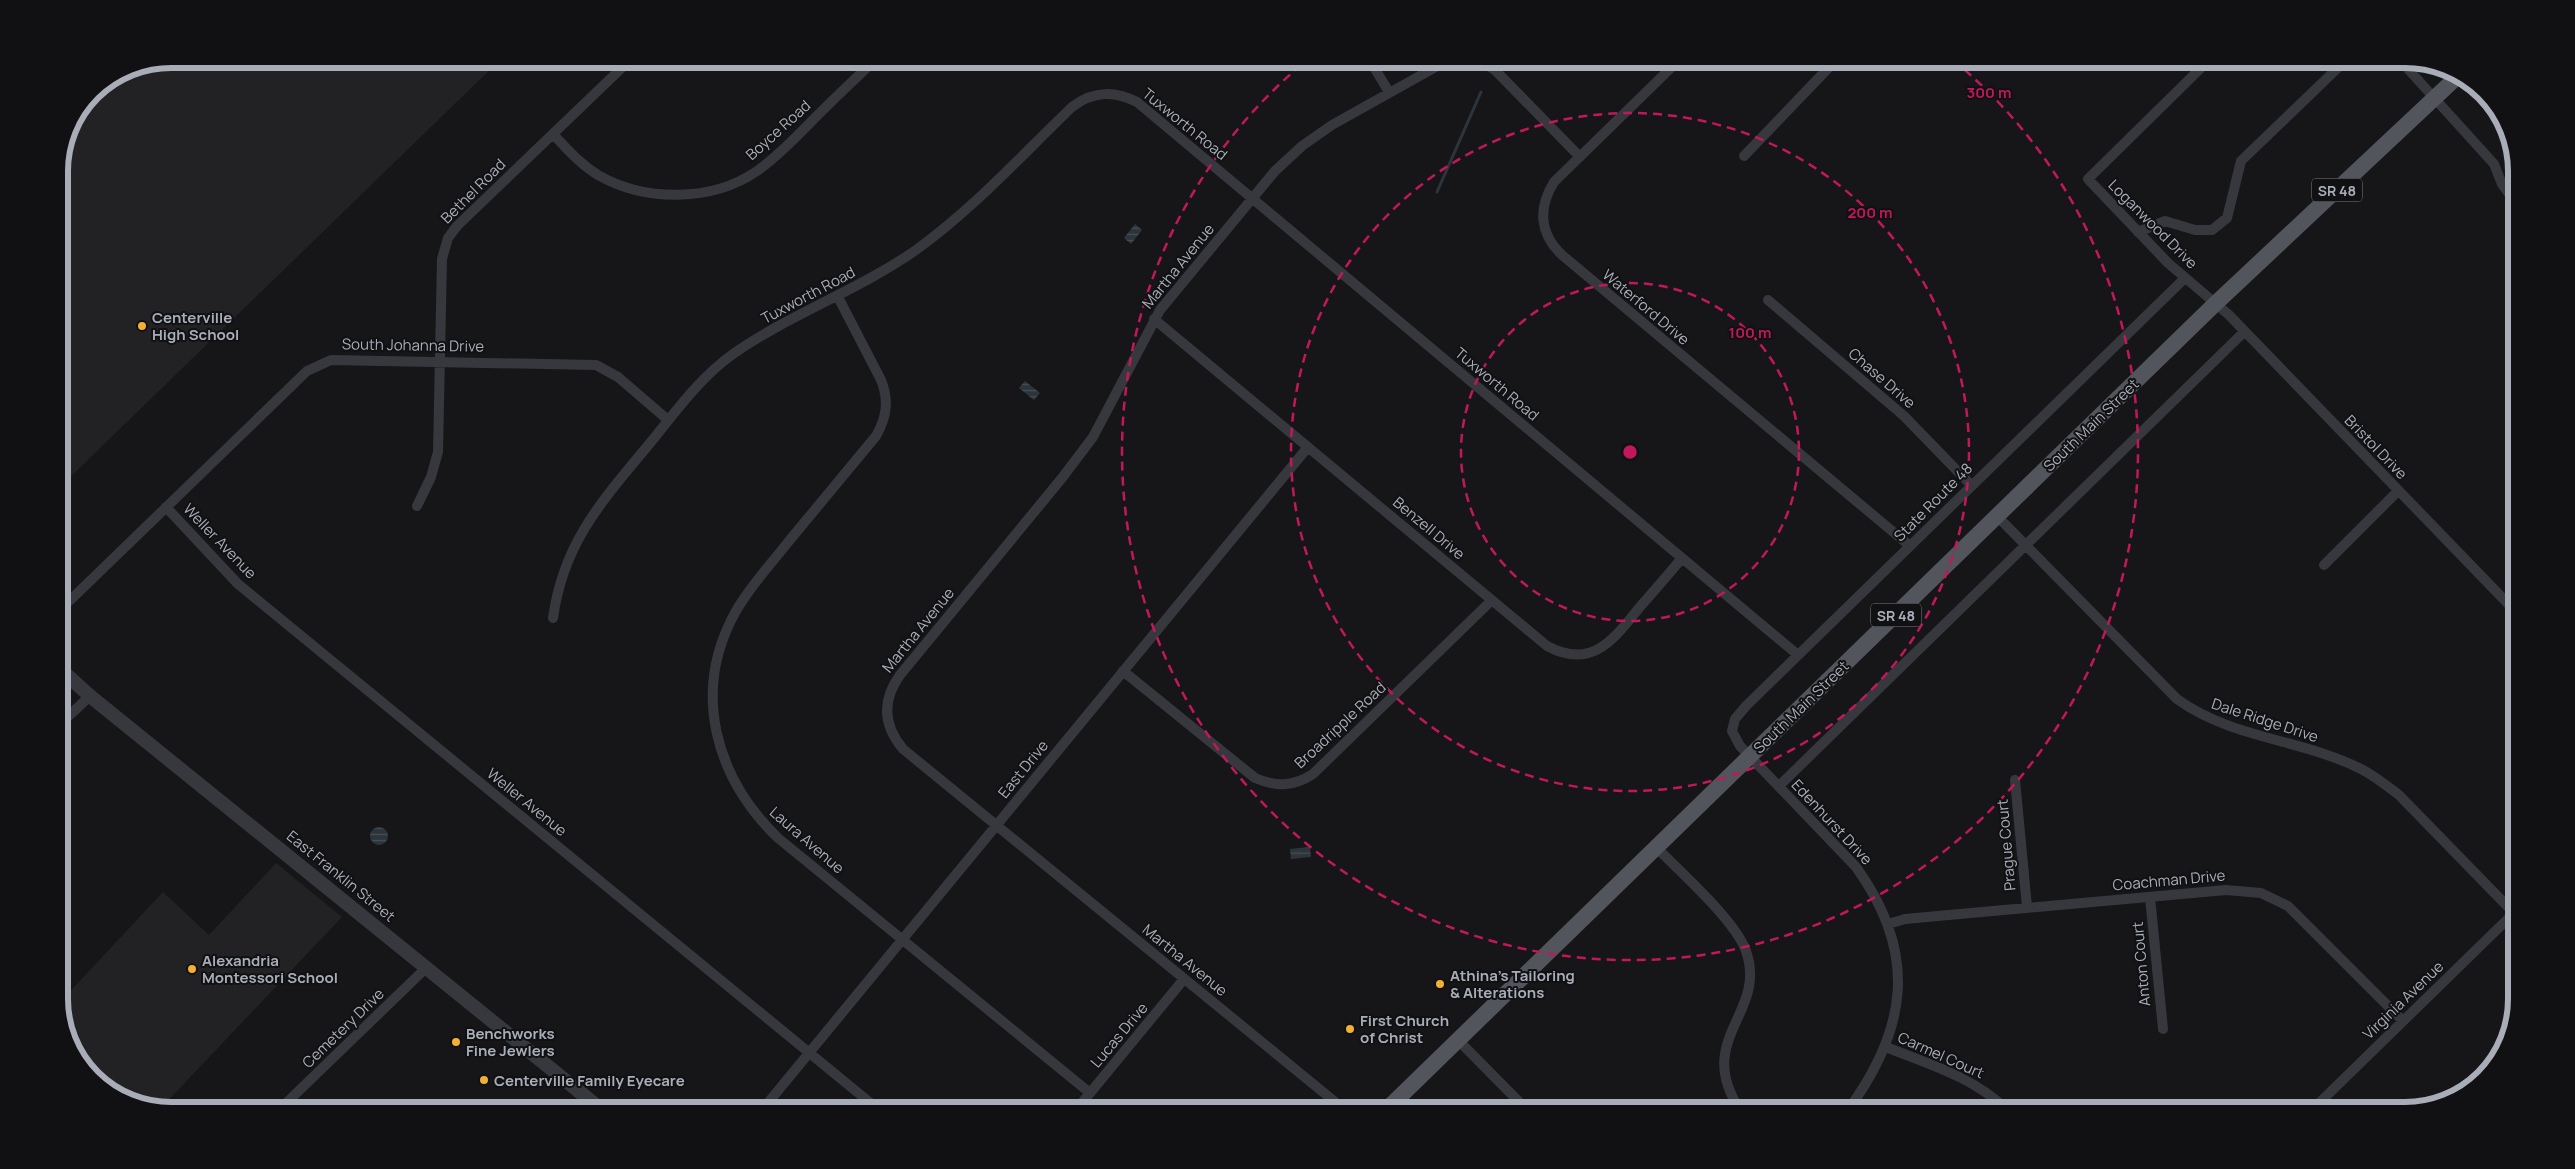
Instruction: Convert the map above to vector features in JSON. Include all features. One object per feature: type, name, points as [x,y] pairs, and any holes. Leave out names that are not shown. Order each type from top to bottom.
[{"type":"main road","name":"SR 48","points":[[2215,304],[2454,80]]},
{"type":"main road","name":"South Main Street","points":[[1394,1102],[2215,304]]},
{"type":"street","name":"Bethel Road","points":[[417,506],[431,477],[438,452],[442,259],[448,238],[457,226],[622,68]]},
{"type":"street","name":"Boyce Road","points":[[553,134],[596,174],[626,187],[644,192],[670,194],[705,191],[728,184],[758,170],[779,153],[867,68]]},
{"type":"street","points":[[1374,68],[1389,92]]},
{"type":"street","name":"Martha Avenue","points":[[1334,1102],[996,826],[897,742],[887,718],[889,693],[900,675],[1062,478],[1093,437],[1154,319],[1174,291],[1275,171],[1302,146],[1389,92],[1433,68]]},
{"type":"street","points":[[1492,68],[1580,157]]},
{"type":"street","name":"Waterford Drive","points":[[1671,68],[1554,182],[1544,204],[1543,225],[1553,246],[1910,546]]},
{"type":"street","points":[[1744,156],[1828,68]]},
{"type":"street","name":"Loganwood Drive","points":[[2201,68],[2088,180],[2185,278],[2215,304]]},
{"type":"street","points":[[2138,232],[2165,221],[2195,230],[2212,230],[2227,218],[2241,161],[2338,68]]},
{"type":"street","points":[[2408,68],[2436,97],[2494,164],[2507,191]]},
{"type":"street","name":"Tuxworth Road","points":[[553,618],[560,583],[582,530],[595,509],[696,387],[731,355],[838,297],[894,264],[940,231],[1072,107],[1092,95],[1115,94],[1137,102],[1798,655]]},
{"type":"street","name":"State Route 48","points":[[1750,756],[1735,739],[1732,731],[1735,720],[1798,655],[1971,485],[2185,278]]},
{"type":"street","name":"Laura Avenue","points":[[838,297],[885,389],[886,407],[882,425],[748,591],[736,612],[721,646],[714,676],[713,714],[716,734],[729,771],[752,810],[778,838],[1090,1093]]},
{"type":"street","name":"Chase Drive","points":[[1768,300],[1904,416],[1971,485]]},
{"type":"street","name":"Bristol Drive","points":[[2215,304],[2508,603]]},
{"type":"street","name":"Benzell Drive","points":[[1154,319],[1547,646],[1567,654],[1588,654],[1608,644],[1682,558]]},
{"type":"street","points":[[1778,786],[2244,332]]},
{"type":"street","name":"South Johanna Drive","points":[[68,602],[307,371],[317,365],[336,359],[596,365],[618,377],[668,420]]},
{"type":"street","name":"East Drive","points":[[769,1102],[1308,447]]},
{"type":"street","points":[[2324,565],[2398,491]]},
{"type":"street","name":"Weller Avenue","points":[[166,507],[238,584],[869,1102]]},
{"type":"street","name":"Dale Ridge Drive","points":[[1997,516],[2177,699],[2210,720],[2346,763],[2382,782],[2399,795],[2508,905]]},
{"type":"street","name":"Broadripple Road","points":[[1123,671],[1255,778],[1267,783],[1290,784],[1302,781],[1313,774],[1492,600]]},
{"type":"street","name":"East Franklin Street","points":[[68,676],[90,696],[592,1102]]},
{"type":"street","points":[[68,717],[90,696]]},
{"type":"street","name":"Edenhurst Drive","points":[[1750,756],[1856,867],[1870,886],[1888,924],[1897,965],[1894,1017],[1886,1047],[1867,1084],[1854,1102]]},
{"type":"street","name":"Prague Court","points":[[2015,780],[2027,907]]},
{"type":"street","points":[[1656,848],[1732,926],[1746,952],[1750,977],[1749,990],[1744,1006],[1730,1032],[1724,1060],[1727,1086],[1736,1102]]},
{"type":"street","name":"Coachman Drive","points":[[1888,924],[1905,919],[2027,907],[2246,890],[2277,900],[2306,922],[2403,1021]]},
{"type":"street","name":"Anton Court","points":[[2150,897],[2162,1029]]},
{"type":"street","name":"Virginia Avenue","points":[[2320,1102],[2508,919]]},
{"type":"street","name":"Cemetery Drive","points":[[287,1102],[427,967]]},
{"type":"street","name":"Lucas Drive","points":[[1083,1102],[1184,979]]},
{"type":"street","points":[[1458,1040],[1519,1102]]},
{"type":"street","name":"Carmel Court","points":[[1886,1047],[1966,1080],[1986,1092],[1998,1102]]},
{"type":"shaded area","name":"Centerville High School","points":[[164,68],[492,68],[68,479],[68,157],[75,131],[81,119],[98,98],[113,85],[131,75],[151,69]]},
{"type":"shaded area","points":[[1135,224],[1142,230],[1131,244],[1124,238]]},
{"type":"shaded area","points":[[1025,381],[1040,393],[1034,400],[1019,388]]},
{"type":"shaded area","points":[[375,827],[383,827],[388,832],[386,843],[375,845],[370,840],[370,832]]},
{"type":"shaded area","points":[[1310,847],[1311,857],[1291,859],[1290,849]]},
{"type":"shaded area","name":"Alexandria Montessori School","points":[[276,863],[342,917],[167,1101],[151,1100],[119,1088],[93,1066],[78,1044],[69,1018],[68,993],[163,892],[209,935]]},
{"type":"waterway","points":[[1437,192],[1481,92]]},
{"type":"place","name":"Centerville High School","points":[[142,326]]},
{"type":"place","name":"Alexandria Montessori School","points":[[192,969]]},
{"type":"place","name":"Athina's Tailoring & Alterations","points":[[1440,984]]},
{"type":"place","name":"First Church of Christ","points":[[1350,1029]]},
{"type":"place","name":"Benchworks Fine Jewlers","points":[[456,1042]]},
{"type":"place","name":"Centerville Family Eyecare","points":[[484,1080]]}]
